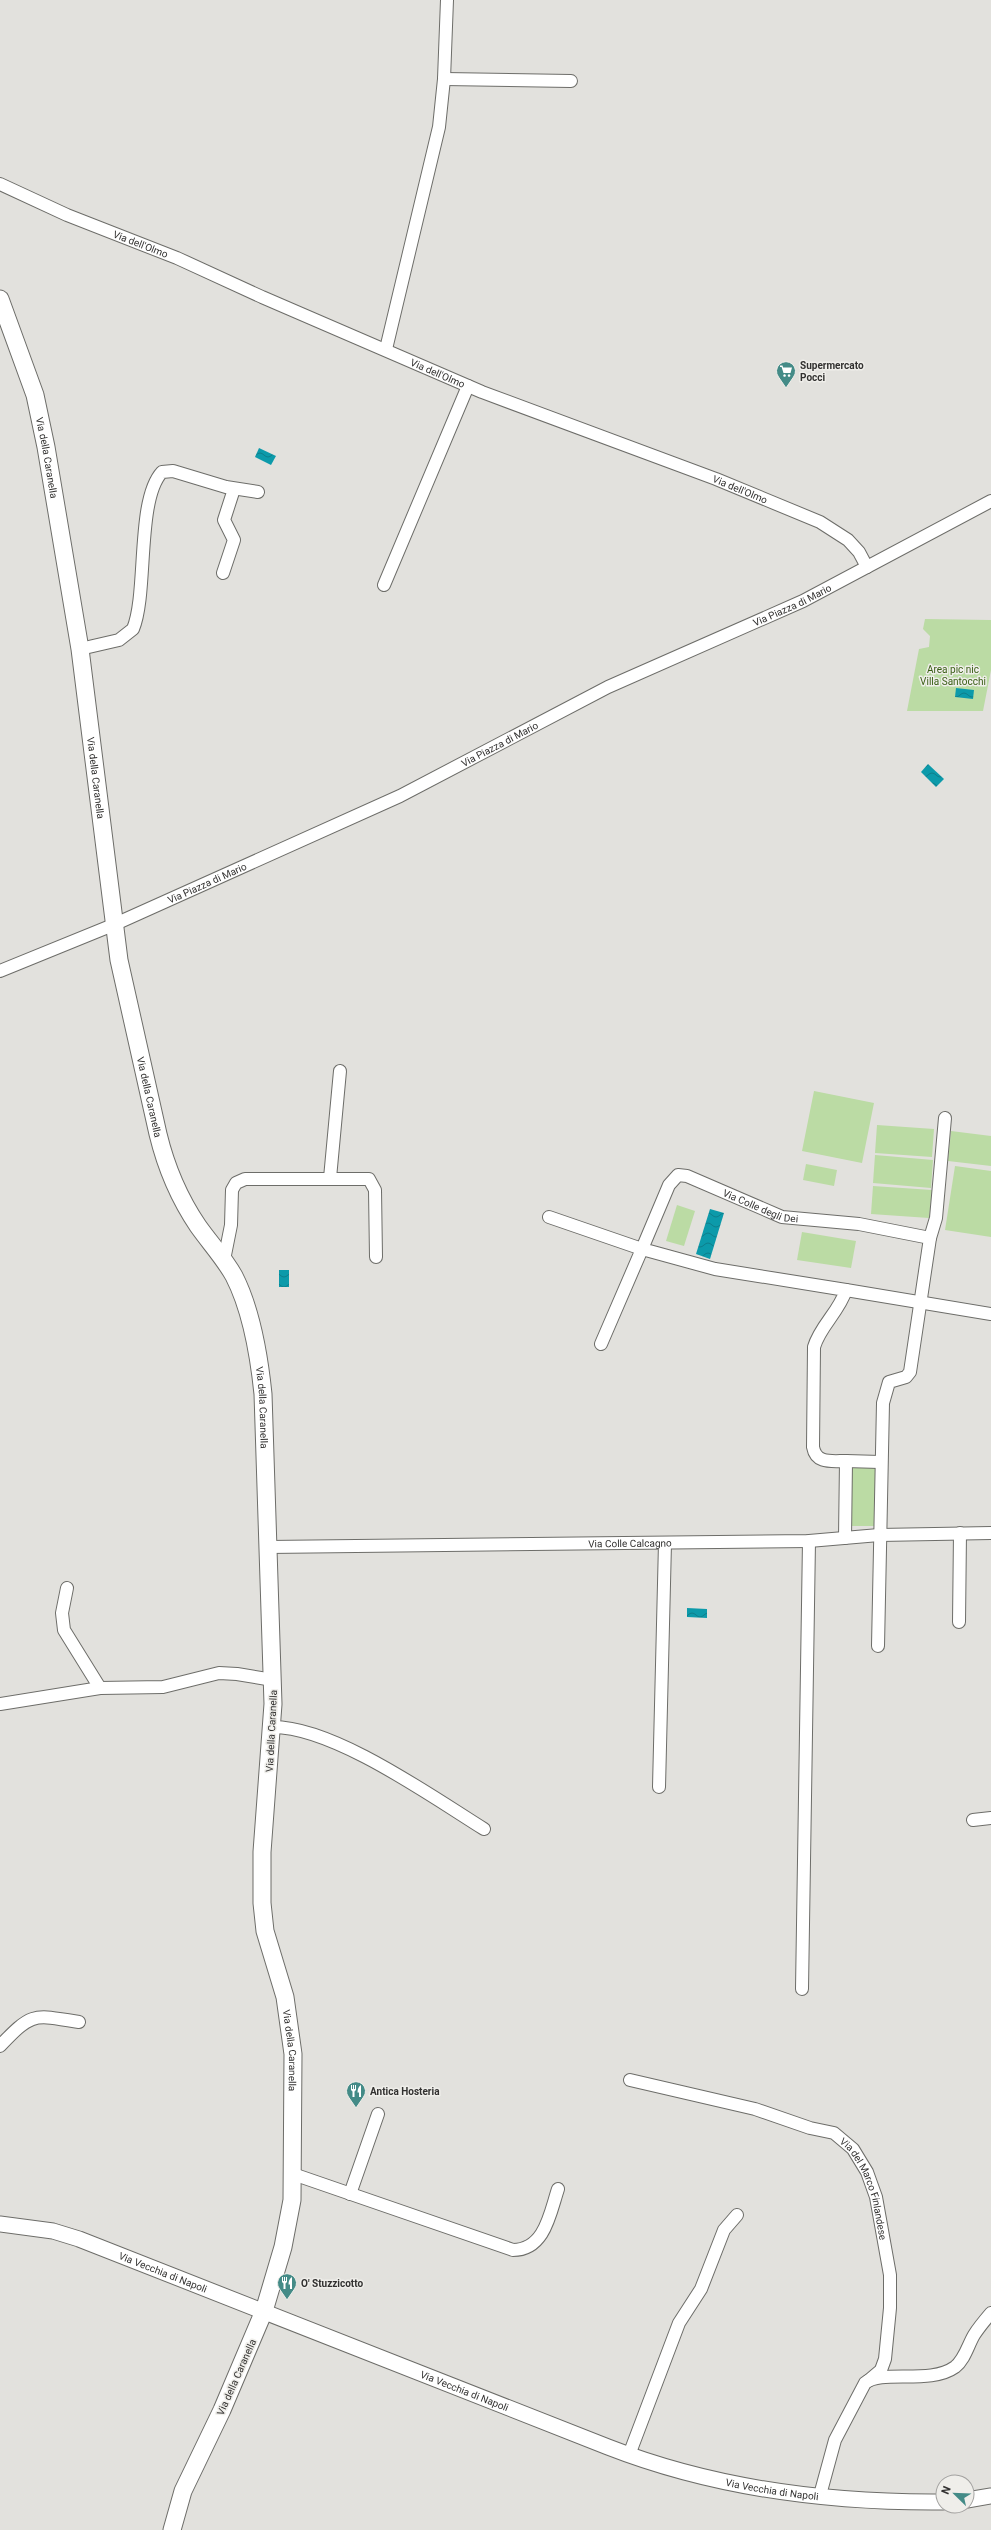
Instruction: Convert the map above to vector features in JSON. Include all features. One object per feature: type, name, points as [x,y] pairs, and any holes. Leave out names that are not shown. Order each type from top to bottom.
[{"type":"main road","name":"Via della Caranella","points":[[0,299],[25,363],[39,413],[80,649],[113,925],[122,978],[165,1162],[189,1213],[224,1260],[243,1298],[260,1366],[264,1410],[273,1680],[273,1728],[262,1857],[262,1909],[265,1931],[284,1992],[290,2027],[294,2072],[293,2174],[287,2232],[264,2311],[222,2410],[185,2485],[172,2530]]},
{"type":"street","points":[[386,349],[434,149],[444,79],[447,0]]},
{"type":"street","points":[[444,79],[571,81]]},
{"type":"street","name":"Via dell'Olmo","points":[[0,184],[67,215],[177,258],[254,294],[386,349],[468,386],[716,479],[820,522],[848,540],[856,549],[867,567]]},
{"type":"street","points":[[384,585],[468,386]]},
{"type":"street","points":[[80,649],[119,640],[133,629],[149,506],[160,474],[165,471],[173,471],[234,489],[258,492]]},
{"type":"street","points":[[223,573],[234,540],[224,520],[234,489]]},
{"type":"street","name":"Via Piazza di Mario","points":[[0,971],[113,925],[400,796],[598,692],[786,609],[991,501]]},
{"type":"street","points":[[330,1178],[340,1071]]},
{"type":"street","points":[[878,1646],[880,1462],[885,1390],[891,1381],[904,1378],[910,1372],[930,1238],[936,1218],[945,1118]]},
{"type":"street","name":"Via Colle degli Dei","points":[[601,1344],[671,1182],[675,1176],[682,1174],[782,1217],[859,1224],[930,1238]]},
{"type":"street","points":[[224,1260],[231,1225],[232,1190],[240,1180],[364,1178],[372,1181],[375,1190],[376,1256]]},
{"type":"street","points":[[549,1217],[642,1249],[715,1269],[920,1301],[991,1314]]},
{"type":"street","points":[[846,1290],[840,1307],[821,1333],[814,1347],[813,1447],[816,1456],[821,1460],[880,1462]]},
{"type":"street","points":[[845,1538],[846,1461]]},
{"type":"street","points":[[959,1622],[960,1533]]},
{"type":"street","name":"Via Colle Calcagno","points":[[268,1547],[809,1541],[879,1534],[991,1533]]},
{"type":"street","points":[[802,1989],[809,1541]]},
{"type":"street","points":[[659,1788],[665,1543]]},
{"type":"street","points":[[67,1588],[62,1613],[64,1630],[100,1688]]},
{"type":"street","points":[[0,1704],[100,1688],[156,1687],[226,1673],[273,1680]]},
{"type":"street","points":[[273,1728],[312,1734],[340,1744],[484,1829]]},
{"type":"street","points":[[973,1820],[991,1818]]},
{"type":"street","points":[[0,2046],[21,2024],[33,2017],[42,2016],[79,2022]]},
{"type":"street","name":"Via del Marco Finlandese","points":[[630,2080],[755,2110],[810,2128],[834,2133],[853,2149],[867,2172],[876,2197],[890,2275],[890,2304],[885,2359],[881,2370],[860,2390],[835,2440],[820,2495]]},
{"type":"street","points":[[350,2194],[378,2114]]},
{"type":"street","points":[[293,2174],[502,2248],[517,2250],[531,2246],[540,2238],[558,2189]]},
{"type":"street","points":[[629,2455],[679,2323],[701,2289],[724,2230],[737,2215]]},
{"type":"street","name":"Via Vecchia di Napoli","points":[[0,2224],[42,2229],[72,2237],[629,2455],[696,2475],[820,2495],[889,2502],[935,2502]]},
{"type":"street","points":[[868,2381],[880,2378],[927,2376],[951,2369],[961,2361],[973,2336],[991,2313]]},
{"type":"street","points":[[975,2499],[991,2496]]},
{"type":"green space","name":"Area pic nic Villa Santocchi","points":[[925,619],[991,620],[991,670],[983,711],[907,711],[919,649],[929,647],[930,636],[923,629]]},
{"type":"green space","points":[[814,1091],[874,1103],[862,1163],[802,1151]]},
{"type":"green space","points":[[877,1125],[934,1129],[932,1157],[875,1153]]},
{"type":"green space","points":[[951,1131],[991,1136],[991,1166],[948,1161]]},
{"type":"green space","points":[[875,1155],[933,1160],[931,1188],[873,1183]]},
{"type":"green space","points":[[806,1164],[837,1170],[834,1186],[803,1180]]},
{"type":"green space","points":[[955,1166],[991,1171],[991,1237],[945,1230]]},
{"type":"green space","points":[[873,1186],[932,1190],[929,1218],[871,1214]]},
{"type":"green space","points":[[677,1205],[695,1211],[684,1246],[666,1241]]},
{"type":"green space","points":[[802,1232],[856,1241],[851,1268],[797,1260]]},
{"type":"green space","points":[[849,1464],[877,1464],[876,1526],[848,1526]]},
{"type":"water","points":[[259,448],[276,456],[271,465],[255,457]]},
{"type":"water","points":[[956,688],[974,690],[973,699],[955,697]]},
{"type":"water","points":[[928,764],[944,779],[936,787],[921,772]]},
{"type":"water","points":[[710,1209],[724,1213],[710,1259],[696,1254]]},
{"type":"water","points":[[279,1270],[289,1270],[289,1287],[279,1287]]},
{"type":"water","points":[[687,1608],[707,1609],[707,1618],[687,1617]]},
{"type":"place","name":"Supermercato Pocci","points":[[786,388]]},
{"type":"place","name":"Antica Hosteria","points":[[356,2108]]},
{"type":"place","name":"O' Stuzzicotto","points":[[287,2300]]}]
